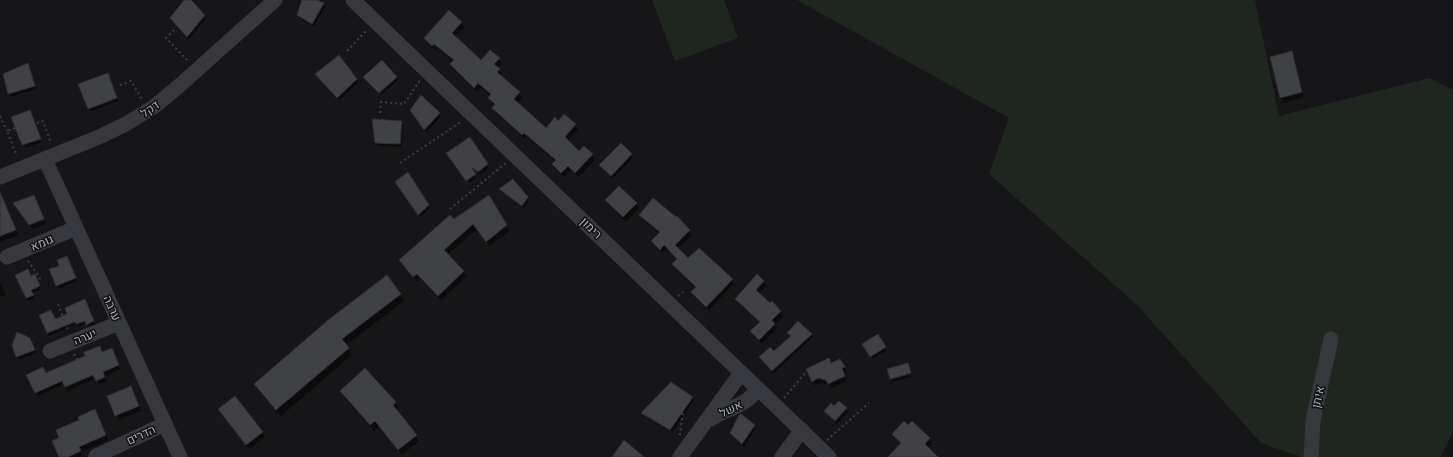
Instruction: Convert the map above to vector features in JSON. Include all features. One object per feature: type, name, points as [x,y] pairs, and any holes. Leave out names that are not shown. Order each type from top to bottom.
[{"type":"street","name":"דקל","points":[[0,177],[120,128],[148,110],[167,96],[275,0]]},
{"type":"street","name":"רימון","points":[[354,0],[824,452]]},
{"type":"street","name":"ערבה","points":[[50,157],[76,228],[180,457]]},
{"type":"street","name":"גומא","points":[[7,257],[76,228]]},
{"type":"street","name":"יערה","points":[[50,351],[119,323]]},
{"type":"street","name":"איתן","points":[[1312,457],[1313,421],[1332,339]]},
{"type":"street","name":"אשל","points":[[680,457],[741,373]]},
{"type":"street","name":"אשל","points":[[703,427],[711,418],[743,404],[751,398],[758,389]]},
{"type":"street","name":"הדרים","points":[[96,456],[165,424]]},
{"type":"street","points":[[782,457],[802,430]]},
{"type":"path","points":[[348,51],[376,21]]},
{"type":"path","points":[[174,30],[166,38],[197,70]]},
{"type":"path","points":[[380,113],[381,102],[404,104],[427,70]]},
{"type":"path","points":[[120,85],[131,81],[148,110]]},
{"type":"path","points":[[400,163],[472,114]]},
{"type":"path","points":[[0,116],[22,168]]},
{"type":"path","points":[[37,123],[43,121],[50,157]]},
{"type":"path","points":[[7,132],[15,128]]},
{"type":"path","points":[[450,209],[490,175],[516,156]]},
{"type":"path","points":[[22,251],[41,280]]},
{"type":"path","points":[[58,304],[71,343],[88,377]]},
{"type":"path","points":[[776,406],[806,372]]},
{"type":"path","points":[[824,452],[869,403]]},
{"type":"shaded area","points":[[652,0],[724,0],[738,38],[675,61]]},
{"type":"shaded area","points":[[797,0],[1255,0],[1279,116],[1429,78],[1453,90],[1453,431],[1441,457],[1301,457],[1261,443],[1137,305],[989,174],[1009,118]]},
{"type":"building","points":[[184,0],[191,0],[205,15],[187,37],[170,18]]},
{"type":"building","points":[[302,0],[317,0],[324,3],[312,24],[297,15]]},
{"type":"building","points":[[449,10],[462,22],[452,33],[481,60],[490,50],[500,58],[494,64],[500,69],[497,72],[520,92],[514,99],[546,128],[555,117],[558,121],[564,114],[576,124],[565,137],[579,151],[584,146],[593,154],[575,173],[568,166],[561,173],[552,164],[556,160],[524,133],[522,135],[492,108],[495,104],[488,98],[491,94],[478,83],[474,88],[450,64],[454,60],[434,44],[432,46],[424,38]]},
{"type":"building","points":[[1292,51],[1302,92],[1280,98],[1270,57]]},
{"type":"building","points":[[339,55],[357,79],[337,98],[315,74]]},
{"type":"building","points":[[382,60],[397,77],[379,93],[363,77]]},
{"type":"building","points":[[28,63],[35,86],[8,94],[3,74]]},
{"type":"building","points":[[108,73],[117,98],[88,109],[78,84]]},
{"type":"building","points":[[421,95],[440,113],[424,130],[410,110]]},
{"type":"building","points":[[30,110],[41,139],[22,145],[11,117]]},
{"type":"building","points":[[372,119],[402,121],[400,144],[375,143]]},
{"type":"building","points":[[470,137],[488,164],[478,172],[471,167],[476,174],[466,181],[446,153]]},
{"type":"building","points":[[621,143],[632,154],[611,176],[599,165]]},
{"type":"building","points":[[408,172],[429,205],[418,215],[395,182]]},
{"type":"building","points":[[513,179],[528,197],[522,206],[499,189]]},
{"type":"building","points":[[619,186],[637,203],[623,217],[605,200]]},
{"type":"building","points":[[0,192],[16,230],[0,236]]},
{"type":"building","points":[[34,195],[44,219],[29,225],[13,203]]},
{"type":"building","points":[[489,195],[507,225],[486,242],[473,224],[444,250],[464,271],[438,296],[417,274],[413,277],[399,260],[450,215],[454,219]]},
{"type":"building","points":[[653,198],[676,217],[677,216],[690,230],[675,245],[688,258],[699,248],[733,279],[706,307],[691,292],[696,287],[672,264],[677,259],[664,245],[660,250],[651,241],[660,232],[639,215]]},
{"type":"building","points":[[67,256],[76,278],[56,286],[49,269],[59,266],[57,260]]},
{"type":"building","points":[[28,269],[31,276],[35,274],[40,286],[31,290],[34,295],[26,298],[15,275]]},
{"type":"building","points":[[757,274],[764,281],[756,290],[770,303],[772,301],[781,311],[772,320],[775,324],[759,340],[750,331],[760,322],[735,299]]},
{"type":"building","points":[[387,275],[401,294],[342,339],[349,348],[276,410],[254,384],[327,321]]},
{"type":"building","points":[[85,299],[94,321],[86,325],[85,321],[76,324],[75,322],[47,333],[39,315],[51,310],[55,319],[67,314],[65,308]]},
{"type":"building","points":[[798,321],[812,334],[772,371],[759,357],[770,347],[774,351],[791,336],[787,333]]},
{"type":"building","points":[[17,332],[30,338],[35,350],[16,357],[12,345]]},
{"type":"building","points":[[878,334],[886,347],[870,357],[862,344]]},
{"type":"building","points":[[100,346],[102,352],[112,348],[119,365],[103,372],[105,377],[96,381],[93,375],[65,387],[62,381],[35,393],[26,375],[43,367],[46,373],[85,356],[84,352]]},
{"type":"building","points":[[829,358],[831,363],[840,359],[845,367],[842,368],[845,376],[828,384],[826,380],[818,378],[812,382],[806,369]]},
{"type":"building","points":[[908,363],[911,373],[890,379],[887,369]]},
{"type":"building","points":[[365,368],[396,402],[393,405],[417,435],[398,450],[375,421],[370,425],[340,391]]},
{"type":"building","points":[[671,382],[693,397],[670,430],[641,413]]},
{"type":"building","points":[[131,386],[139,406],[115,416],[107,396]]},
{"type":"building","points":[[235,396],[263,432],[246,445],[218,409]]},
{"type":"building","points":[[839,401],[847,408],[835,421],[824,411],[831,403],[834,406]]},
{"type":"building","points":[[95,409],[106,435],[79,447],[81,451],[68,457],[59,457],[52,441],[59,438],[56,430],[79,420],[78,417]]},
{"type":"building","points":[[741,414],[755,425],[742,444],[730,433],[739,415]]},
{"type":"building","points":[[904,421],[908,425],[912,421],[930,438],[925,444],[938,457],[888,457],[901,443],[892,434]]},
{"type":"building","points":[[624,440],[644,457],[612,457]]}]
